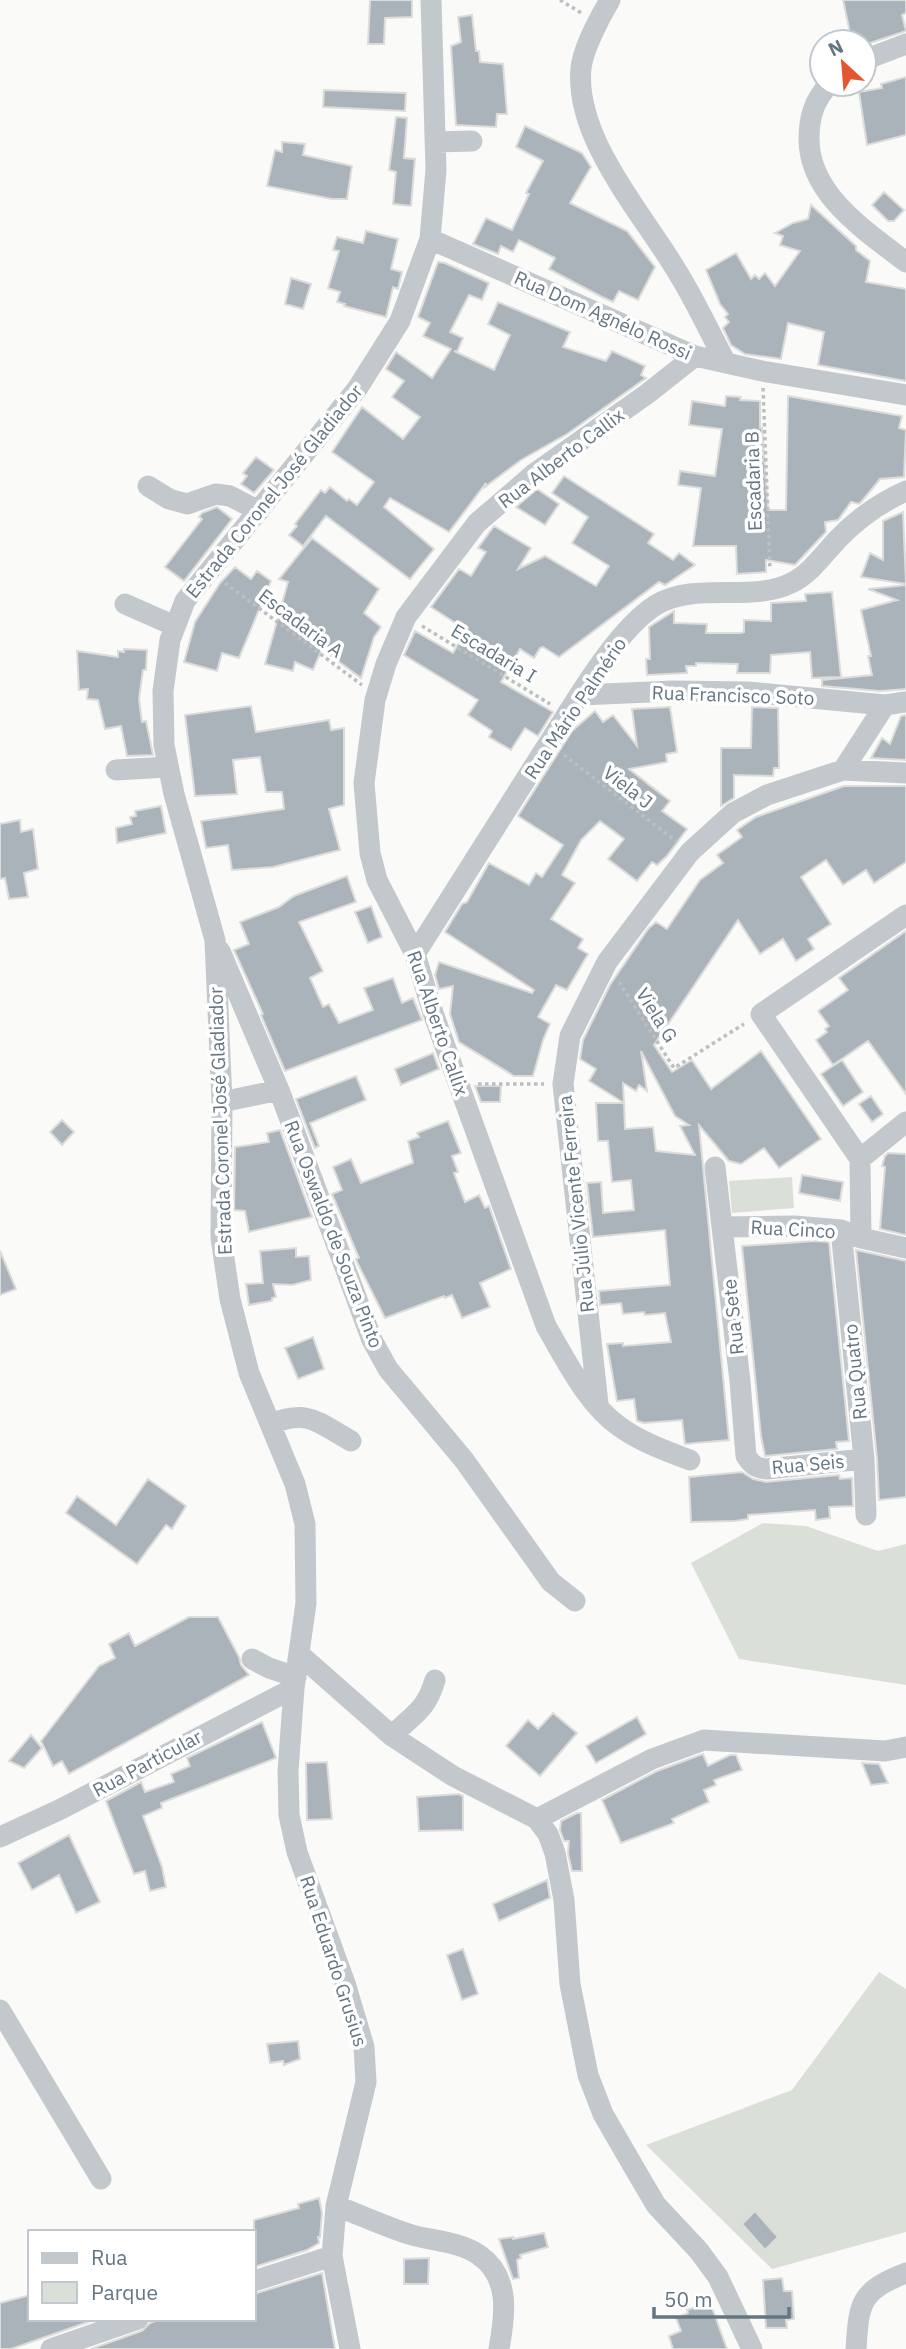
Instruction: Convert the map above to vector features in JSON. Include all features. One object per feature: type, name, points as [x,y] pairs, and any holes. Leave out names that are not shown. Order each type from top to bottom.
[{"type":"street","name":"Estrada Coronel José Gladiador","points":[[299,1654],[306,1603],[305,1524],[295,1484],[249,1373],[230,1299],[221,1238],[222,1102],[215,940],[168,767],[164,745],[163,691],[170,640],[185,601],[357,389],[400,321],[430,239],[436,170],[431,0]]},
{"type":"street","points":[[610,0],[597,22],[581,67],[584,108],[594,138],[618,181],[678,273],[726,363]]},
{"type":"street","points":[[878,55],[906,44]]},
{"type":"street","points":[[821,98],[809,118],[809,151],[813,167],[826,191],[864,230],[906,262]]},
{"type":"street","points":[[435,142],[472,141]]},
{"type":"street","name":"Rua Dom Agnélo Rossi","points":[[430,239],[695,356],[762,371],[906,395]]},
{"type":"street","name":"Rua Alberto Callix","points":[[690,1460],[642,1440],[619,1426],[598,1406],[546,1326],[433,1013],[415,954],[377,880],[370,853],[364,783],[375,700],[386,664],[406,617],[477,523],[534,473],[647,394],[695,356]]},
{"type":"street","points":[[148,486],[169,499],[187,504],[216,494],[230,496],[259,511]]},
{"type":"street","name":"Rua Mário Palmério","points":[[415,954],[580,695],[635,622],[657,605],[683,594],[771,589],[790,584],[806,573],[859,520],[889,499],[906,491]]},
{"type":"street","points":[[125,604],[175,626]]},
{"type":"street","name":"Rua Francisco Soto","points":[[580,695],[673,691],[748,692],[895,704]]},
{"type":"street","points":[[843,770],[895,704]]},
{"type":"street","points":[[116,770],[168,767]]},
{"type":"street","points":[[843,770],[906,773]]},
{"type":"street","name":"Rua Júlio Vicente Ferreira","points":[[598,1406],[564,1084],[570,1036],[607,962],[690,852],[733,813],[767,795],[843,770]]},
{"type":"street","points":[[861,1238],[860,1159],[761,1014],[906,915]]},
{"type":"street","name":"Rua Oswaldo de Souza Pinto","points":[[215,940],[279,1090],[372,1340],[388,1369],[464,1460],[551,1582],[575,1601]]},
{"type":"street","points":[[222,1102],[279,1090]]},
{"type":"street","points":[[860,1159],[906,1122]]},
{"type":"street","name":"Rua Sete","points":[[715,1167],[740,1381],[744,1448],[752,1464]]},
{"type":"street","name":"Rua Cinco","points":[[723,1227],[794,1226],[841,1230],[861,1238],[906,1248]]},
{"type":"street","name":"Rua Quatro","points":[[841,1230],[864,1459],[866,1515]]},
{"type":"street","points":[[270,1424],[298,1416],[311,1419],[351,1441]]},
{"type":"street","name":"Rua Seis","points":[[752,1464],[767,1469],[864,1459]]},
{"type":"street","points":[[299,1654],[392,1736],[453,1776],[537,1819],[548,1834],[555,1853],[564,1900],[570,1984],[587,2075],[603,2114],[656,2205],[699,2251],[718,2277],[752,2349]]},
{"type":"street","name":"Rua Eduardo Grusius","points":[[299,1654],[288,1771],[289,1815],[297,1853],[345,1983],[365,2047],[366,2082],[336,2206],[332,2256],[350,2349]]},
{"type":"street","points":[[252,1659],[295,1682]]},
{"type":"street","points":[[392,1736],[419,1712],[429,1699],[435,1680]]},
{"type":"street","name":"Rua Particular","points":[[0,1837],[59,1810],[295,1682]]},
{"type":"street","points":[[537,1819],[652,1759],[704,1740],[885,1751],[906,1747]]},
{"type":"street","points":[[0,2010],[101,2179]]},
{"type":"street","points":[[336,2206],[410,2234],[460,2246],[480,2255],[497,2273],[504,2294],[505,2318],[499,2349]]},
{"type":"street","points":[[256,2280],[332,2256]]},
{"type":"street","points":[[856,2349],[858,2316],[863,2299],[878,2285],[906,2273]]},
{"type":"street","points":[[737,2349],[738,2317]]},
{"type":"street","points":[[51,2349],[132,2321]]},
{"type":"path","points":[[560,0],[597,22]]},
{"type":"path","name":"Escadaria B","points":[[762,371],[771,589]]},
{"type":"path","name":"Escadaria A","points":[[208,572],[363,686],[375,700]]},
{"type":"path","name":"Escadaria I","points":[[406,617],[567,715]]},
{"type":"path","name":"Viela J","points":[[549,743],[690,852]]},
{"type":"path","name":"Viela G","points":[[607,962],[674,1068],[761,1014]]},
{"type":"path","points":[[458,1083],[564,1084]]},
{"type":"green space","points":[[792,1177],[794,1208],[732,1213],[729,1181]]},
{"type":"green space","points":[[763,1523],[806,1526],[878,1551],[906,1544],[906,1685],[739,1659],[691,1563]]},
{"type":"green space","points":[[879,1972],[906,1989],[906,2232],[772,2269],[646,2145],[792,2090]]},
{"type":"building","points":[[370,0],[412,0],[412,17],[385,18],[384,44],[368,44]]},
{"type":"building","points":[[843,0],[906,0],[906,13],[902,15],[906,31],[878,40],[878,28],[849,28]]},
{"type":"building","points":[[472,15],[480,62],[503,64],[507,114],[497,114],[496,127],[456,125],[451,46],[461,42],[458,17]]},
{"type":"building","points":[[906,77],[906,135],[867,145],[860,98],[878,98],[881,84]]},
{"type":"building","points":[[324,90],[406,93],[405,111],[323,107]]},
{"type":"building","points":[[396,117],[407,118],[404,158],[415,159],[411,206],[393,204],[396,172],[389,170]]},
{"type":"building","points":[[525,126],[582,153],[591,167],[570,203],[627,231],[655,267],[638,300],[619,291],[613,302],[602,297],[549,269],[555,258],[519,240],[513,252],[501,246],[498,254],[473,244],[486,218],[512,230],[529,194],[526,193],[543,161],[516,147]]},
{"type":"building","points":[[282,142],[305,144],[303,155],[352,166],[347,199],[332,199],[267,186],[275,150],[282,152]]},
{"type":"building","points":[[884,192],[904,210],[894,221],[888,221],[872,205]]},
{"type":"building","points":[[811,205],[870,261],[866,282],[906,289],[906,381],[818,365],[824,332],[788,323],[781,359],[745,354],[731,345],[723,328],[729,322],[725,317],[728,314],[720,304],[706,270],[736,253],[751,279],[755,275],[759,279],[765,273],[775,286],[800,251],[780,245],[783,236],[775,233],[793,223],[808,219]]},
{"type":"building","points":[[366,231],[398,239],[391,269],[402,272],[398,289],[393,287],[386,317],[344,306],[345,304],[337,302],[340,292],[328,288],[339,251],[333,250],[337,237],[363,243]]},
{"type":"building","points":[[438,262],[489,283],[482,300],[469,295],[450,332],[463,338],[457,352],[454,351],[494,370],[510,335],[488,324],[498,302],[570,332],[563,347],[606,361],[612,351],[645,366],[641,375],[646,378],[567,434],[521,460],[485,487],[486,483],[449,532],[390,498],[384,507],[434,549],[410,579],[326,516],[303,546],[289,535],[321,490],[325,493],[330,487],[347,501],[349,499],[357,505],[374,482],[332,452],[362,407],[403,439],[420,417],[392,397],[404,381],[386,369],[396,352],[432,378],[451,349],[423,336],[430,323],[418,317]]},
{"type":"building","points":[[291,278],[311,284],[303,309],[285,304]]},
{"type":"building","points":[[726,396],[760,401],[768,510],[786,510],[788,396],[902,416],[899,428],[906,430],[904,477],[880,479],[859,504],[851,502],[838,520],[825,522],[826,532],[795,565],[766,560],[766,572],[737,574],[736,546],[693,546],[701,488],[678,485],[680,471],[715,476],[722,429],[689,425],[692,401],[725,406]]},
{"type":"building","points":[[256,457],[274,470],[254,493],[241,484],[247,476],[243,473]]},
{"type":"building","points":[[564,476],[654,534],[648,543],[673,560],[679,553],[695,565],[665,585],[659,582],[559,657],[543,647],[534,658],[520,649],[501,682],[553,712],[538,736],[525,728],[511,750],[489,737],[492,731],[468,715],[478,700],[404,655],[415,631],[453,653],[466,630],[431,607],[459,569],[471,576],[486,552],[478,548],[494,526],[531,548],[518,569],[545,556],[596,586],[609,566],[572,543],[588,517],[552,493]]},
{"type":"building","points":[[537,489],[559,504],[545,525],[516,507]]},
{"type":"building","points":[[217,507],[232,519],[184,581],[165,567],[202,519],[199,517],[202,513]]},
{"type":"building","points":[[903,512],[906,584],[861,577],[870,553],[883,560],[883,521]]},
{"type":"building","points":[[312,538],[379,589],[364,613],[381,627],[374,637],[361,678],[322,649],[313,670],[295,662],[293,671],[265,664],[288,582],[279,579]]},
{"type":"building","points":[[235,567],[251,579],[257,571],[271,581],[239,658],[222,653],[217,671],[184,662],[195,622],[220,583]]},
{"type":"building","points":[[906,585],[906,689],[880,691],[822,686],[822,680],[872,675],[868,656],[871,656],[861,610],[897,600],[868,589]]},
{"type":"building","points":[[832,592],[841,677],[812,678],[810,652],[771,655],[770,673],[737,673],[738,664],[696,663],[696,666],[686,666],[687,673],[647,675],[646,659],[650,659],[649,627],[674,611],[674,623],[707,624],[706,633],[741,633],[744,632],[744,620],[771,621],[771,603],[806,601],[805,594]]},
{"type":"building","points":[[124,649],[147,650],[146,670],[143,670],[139,699],[142,722],[146,721],[153,755],[127,756],[121,726],[105,729],[98,700],[87,699],[88,689],[79,690],[77,651],[118,657],[118,651],[124,652]]},
{"type":"building","points":[[251,706],[256,732],[329,720],[331,730],[344,728],[344,805],[329,809],[340,850],[273,867],[232,870],[228,845],[206,848],[201,821],[284,809],[282,792],[266,792],[260,757],[233,760],[237,794],[195,796],[185,715]]},
{"type":"building","points":[[670,707],[677,752],[666,754],[667,762],[629,769],[670,801],[662,811],[687,829],[667,856],[657,865],[652,862],[637,881],[608,859],[624,839],[600,821],[581,840],[562,875],[575,883],[551,919],[583,939],[578,948],[588,954],[567,990],[556,985],[538,1017],[550,1024],[533,1076],[514,1076],[459,1042],[450,1014],[453,986],[439,989],[435,975],[439,962],[532,993],[534,990],[445,932],[462,904],[467,902],[489,863],[529,885],[536,873],[542,877],[563,845],[518,816],[572,731],[595,711],[603,722],[613,715],[637,746],[632,709]]},
{"type":"building","points":[[752,707],[778,708],[779,768],[774,768],[773,776],[734,775],[734,798],[721,806],[721,748],[751,748]]},
{"type":"building","points":[[906,715],[906,760],[871,758],[882,738],[890,744],[901,716]]},
{"type":"building","points":[[844,786],[906,786],[906,862],[874,883],[866,870],[843,885],[826,860],[801,877],[831,924],[808,939],[814,949],[796,961],[783,939],[760,954],[738,920],[654,1045],[672,1072],[692,1060],[711,1089],[761,1051],[821,1139],[779,1168],[764,1148],[741,1164],[729,1161],[699,1125],[729,1440],[685,1444],[682,1420],[644,1423],[637,1421],[634,1399],[617,1401],[607,1344],[623,1343],[623,1346],[671,1342],[665,1313],[623,1314],[621,1303],[600,1305],[599,1291],[670,1285],[665,1230],[593,1237],[587,1183],[601,1182],[603,1213],[634,1210],[631,1180],[612,1182],[608,1141],[598,1141],[596,1103],[624,1103],[589,1081],[596,1069],[580,1059],[583,1040],[610,985],[648,929],[656,922],[667,929],[700,880],[723,863],[717,855],[742,837],[737,830],[756,817]],"holes":[[[641,1051],[675,1116],[689,1125],[680,1126],[695,1155],[656,1151],[653,1127],[625,1129],[623,1083],[636,1091],[639,1085],[647,1091]]]},
{"type":"building","points":[[161,806],[166,833],[117,843],[116,828],[132,824],[130,817],[136,816],[135,811]]},
{"type":"building","points":[[20,820],[21,832],[33,829],[38,869],[24,873],[28,897],[9,899],[5,878],[0,879],[0,824]]},
{"type":"building","points":[[347,876],[356,902],[299,922],[323,971],[310,978],[323,1007],[329,1004],[339,1023],[373,1010],[364,988],[393,978],[402,1003],[413,998],[422,1020],[285,1071],[234,950],[249,944],[240,922],[279,907],[294,896]]},
{"type":"building","points":[[371,906],[382,937],[368,943],[355,912]]},
{"type":"building","points":[[906,931],[906,1094],[868,1041],[833,1065],[816,1040],[827,1032],[825,1029],[829,1026],[818,1011],[848,990],[839,978]]},
{"type":"building","points":[[433,1053],[439,1069],[401,1085],[395,1069]]},
{"type":"building","points":[[842,1060],[863,1092],[843,1106],[821,1074]]},
{"type":"building","points":[[356,1076],[366,1100],[310,1123],[319,1146],[315,1148],[296,1099]]},
{"type":"building","points":[[475,1086],[501,1086],[500,1102],[481,1102]]},
{"type":"building","points":[[871,1096],[883,1114],[872,1122],[859,1104]]},
{"type":"building","points":[[62,1120],[74,1132],[62,1145],[50,1132]]},
{"type":"building","points":[[448,1121],[461,1153],[452,1156],[458,1172],[454,1173],[465,1202],[479,1195],[485,1208],[489,1206],[511,1269],[480,1283],[490,1307],[462,1318],[452,1295],[385,1318],[358,1264],[356,1259],[359,1258],[332,1194],[342,1190],[333,1167],[351,1159],[361,1183],[413,1163],[408,1141],[419,1137],[417,1133]]},
{"type":"building","points":[[280,1130],[312,1217],[249,1232],[245,1211],[234,1210],[235,1147],[269,1142],[267,1133]]},
{"type":"building","points":[[888,1153],[906,1154],[906,1235],[880,1229],[885,1167],[882,1166]]},
{"type":"building","points":[[802,1175],[843,1182],[840,1201],[799,1193]]},
{"type":"building","points":[[829,1242],[849,1441],[836,1442],[837,1449],[765,1456],[742,1246]]},
{"type":"building","points":[[296,1248],[296,1257],[309,1256],[311,1280],[292,1285],[273,1284],[276,1297],[272,1298],[272,1301],[249,1305],[246,1284],[263,1283],[260,1251]]},
{"type":"building","points":[[856,1250],[906,1261],[906,1497],[879,1500]]},
{"type":"building","points":[[0,1251],[16,1289],[0,1295]]},
{"type":"building","points":[[313,1337],[324,1369],[298,1379],[285,1348]]},
{"type":"building","points":[[742,1472],[753,1479],[766,1482],[839,1475],[840,1479],[852,1478],[853,1506],[829,1507],[830,1518],[816,1520],[815,1510],[748,1515],[748,1519],[735,1521],[691,1522],[689,1477]]},
{"type":"building","points":[[148,1479],[186,1506],[172,1529],[166,1525],[137,1564],[66,1513],[77,1496],[116,1525]]},
{"type":"building","points":[[189,1617],[218,1617],[241,1665],[249,1675],[69,1774],[62,1761],[53,1766],[41,1741],[99,1666],[115,1658],[109,1644],[129,1633],[135,1646]]},
{"type":"building","points":[[553,1713],[577,1733],[540,1776],[506,1746],[528,1720],[538,1729]]},
{"type":"building","points":[[637,1717],[646,1734],[596,1763],[586,1746]]},
{"type":"building","points":[[262,1722],[276,1758],[161,1803],[162,1808],[143,1816],[162,1867],[166,1887],[150,1891],[145,1871],[134,1874],[106,1801],[141,1782],[145,1792],[174,1782],[171,1774],[190,1766],[187,1758]]},
{"type":"building","points":[[31,1735],[42,1748],[24,1768],[9,1761]]},
{"type":"building","points":[[703,1754],[708,1766],[730,1755],[736,1755],[742,1770],[714,1780],[716,1785],[704,1790],[709,1802],[672,1819],[674,1823],[621,1843],[602,1800],[657,1771]]},
{"type":"building","points":[[327,1762],[332,1819],[307,1820],[306,1763]]},
{"type":"building","points":[[862,1763],[879,1764],[888,1783],[871,1785]]},
{"type":"building","points":[[463,1796],[463,1830],[419,1831],[417,1797]]},
{"type":"building","points":[[581,1813],[582,1871],[572,1871],[568,1854],[569,1841],[564,1841],[560,1830],[561,1821]]},
{"type":"building","points":[[69,1835],[100,1902],[76,1913],[59,1875],[32,1890],[18,1863]]},
{"type":"building","points":[[547,1880],[550,1898],[499,1921],[493,1904]]},
{"type":"building","points":[[463,1949],[478,1994],[462,2000],[447,1955]]},
{"type":"building","points":[[298,2041],[300,2059],[284,2065],[283,2061],[270,2063],[267,2044]]},
{"type":"building","points":[[319,2198],[322,2213],[319,2243],[307,2250],[256,2266],[254,2220],[299,2208],[298,2204]]},
{"type":"building","points":[[755,2211],[778,2237],[765,2250],[742,2224]]},
{"type":"building","points":[[544,2233],[548,2247],[520,2255],[521,2258],[517,2260],[519,2278],[513,2279],[499,2239]]},
{"type":"building","points":[[429,2258],[428,2284],[404,2284],[404,2259]]},
{"type":"building","points":[[322,2273],[335,2349],[91,2349],[142,2331],[156,2321],[256,2321],[256,2293]]},
{"type":"building","points":[[782,2278],[784,2291],[792,2291],[794,2319],[786,2320],[787,2328],[766,2328],[763,2280]]},
{"type":"building","points":[[28,2296],[28,2321],[88,2322],[11,2349],[0,2349],[0,2303]]},
{"type":"building","points":[[710,2302],[727,2349],[673,2349],[669,2336],[681,2331],[676,2318],[688,2313],[687,2310]]}]
